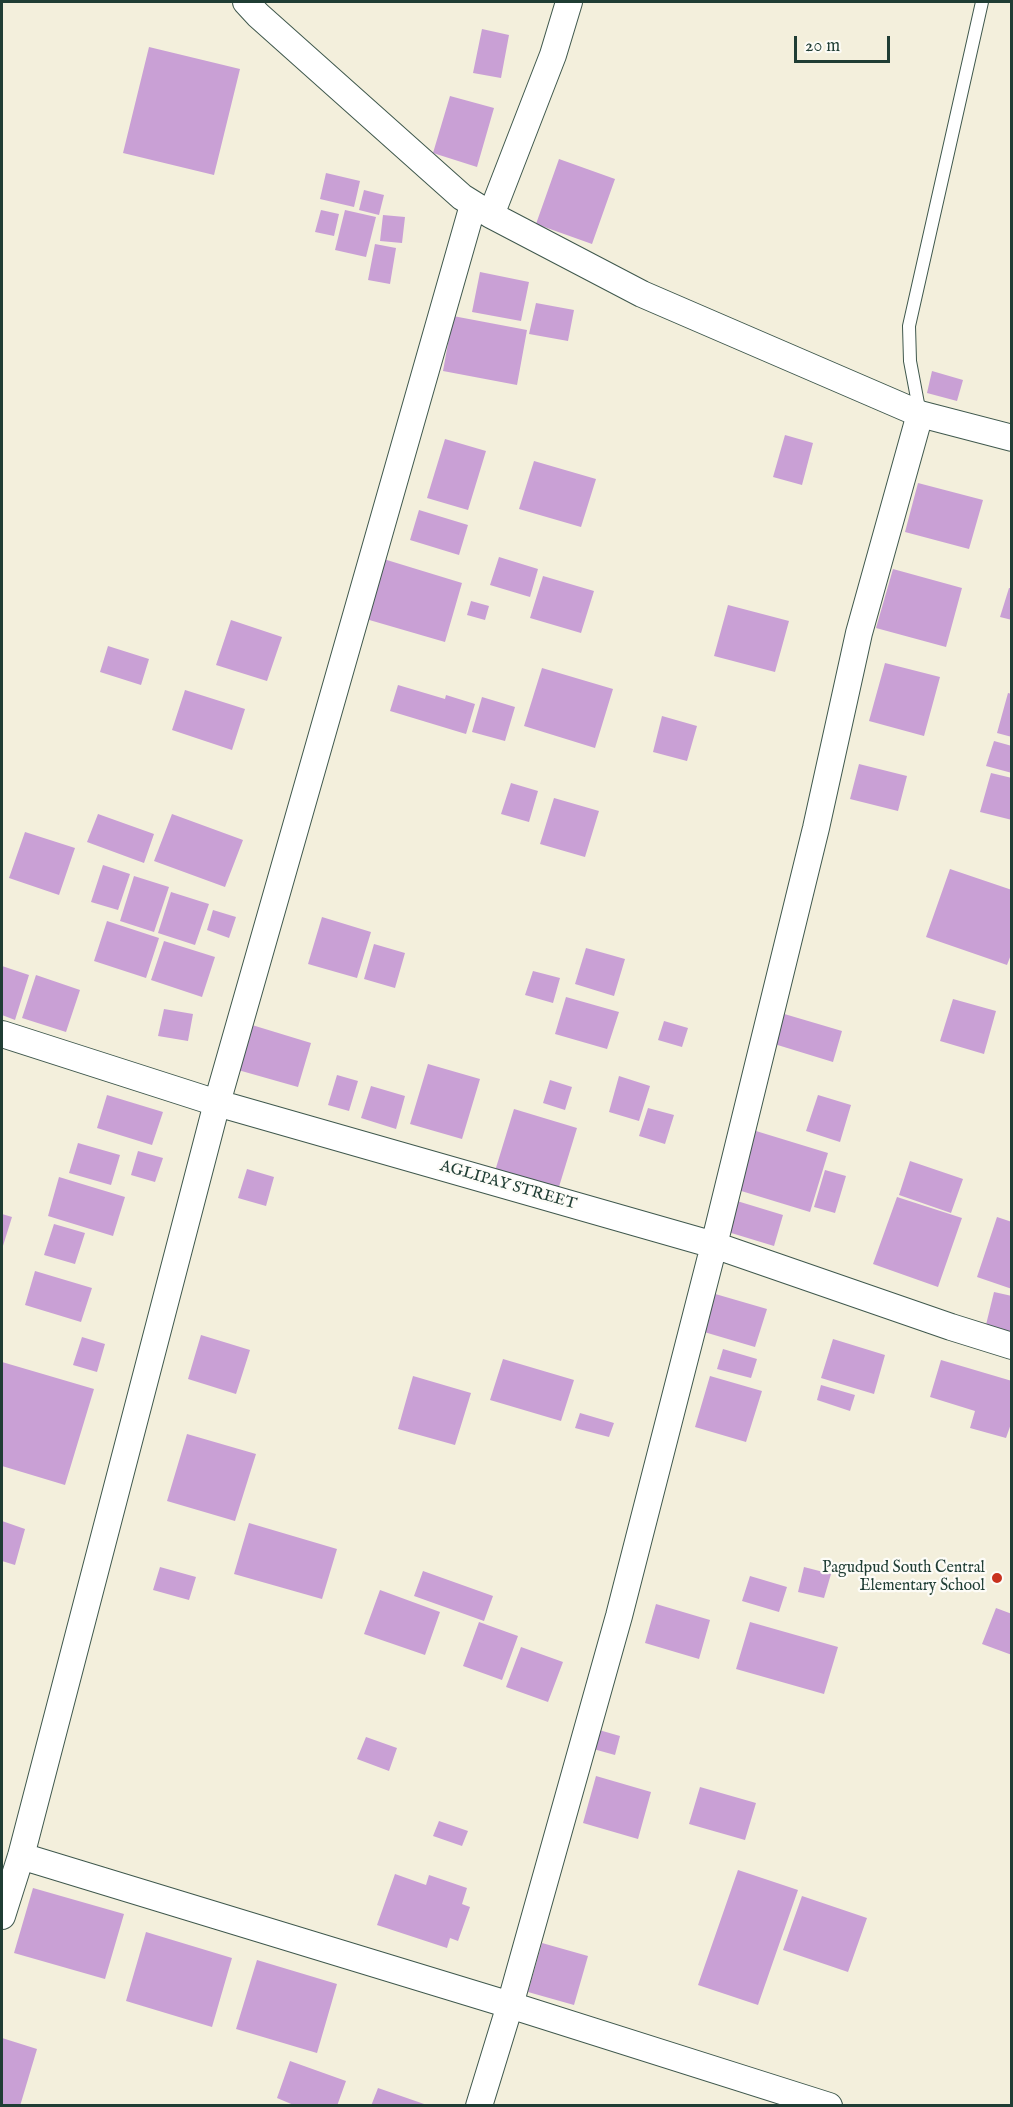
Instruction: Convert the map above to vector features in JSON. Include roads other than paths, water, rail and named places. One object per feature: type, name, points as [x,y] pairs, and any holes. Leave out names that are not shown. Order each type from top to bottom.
[{"type":"street","points":[[246,2],[258,15],[482,210],[642,294],[920,414],[1011,438]]},
{"type":"street","points":[[2,1916],[21,1856],[217,1103],[482,210],[553,55],[569,2]]},
{"type":"street","points":[[479,2106],[510,2005],[619,1617],[714,1245],[816,828],[858,633],[920,414]]},
{"type":"street","name":"AGLIPAY STREET","points":[[2,1034],[217,1103],[714,1245],[1011,1346]]},
{"type":"street","points":[[21,1856],[510,2005],[829,2106]]},
{"type":"lane","points":[[920,414],[910,361],[909,326],[982,2]]},
{"type":"place","name":"Pagudpud South Central Elementary School","points":[[997,1578]]}]
